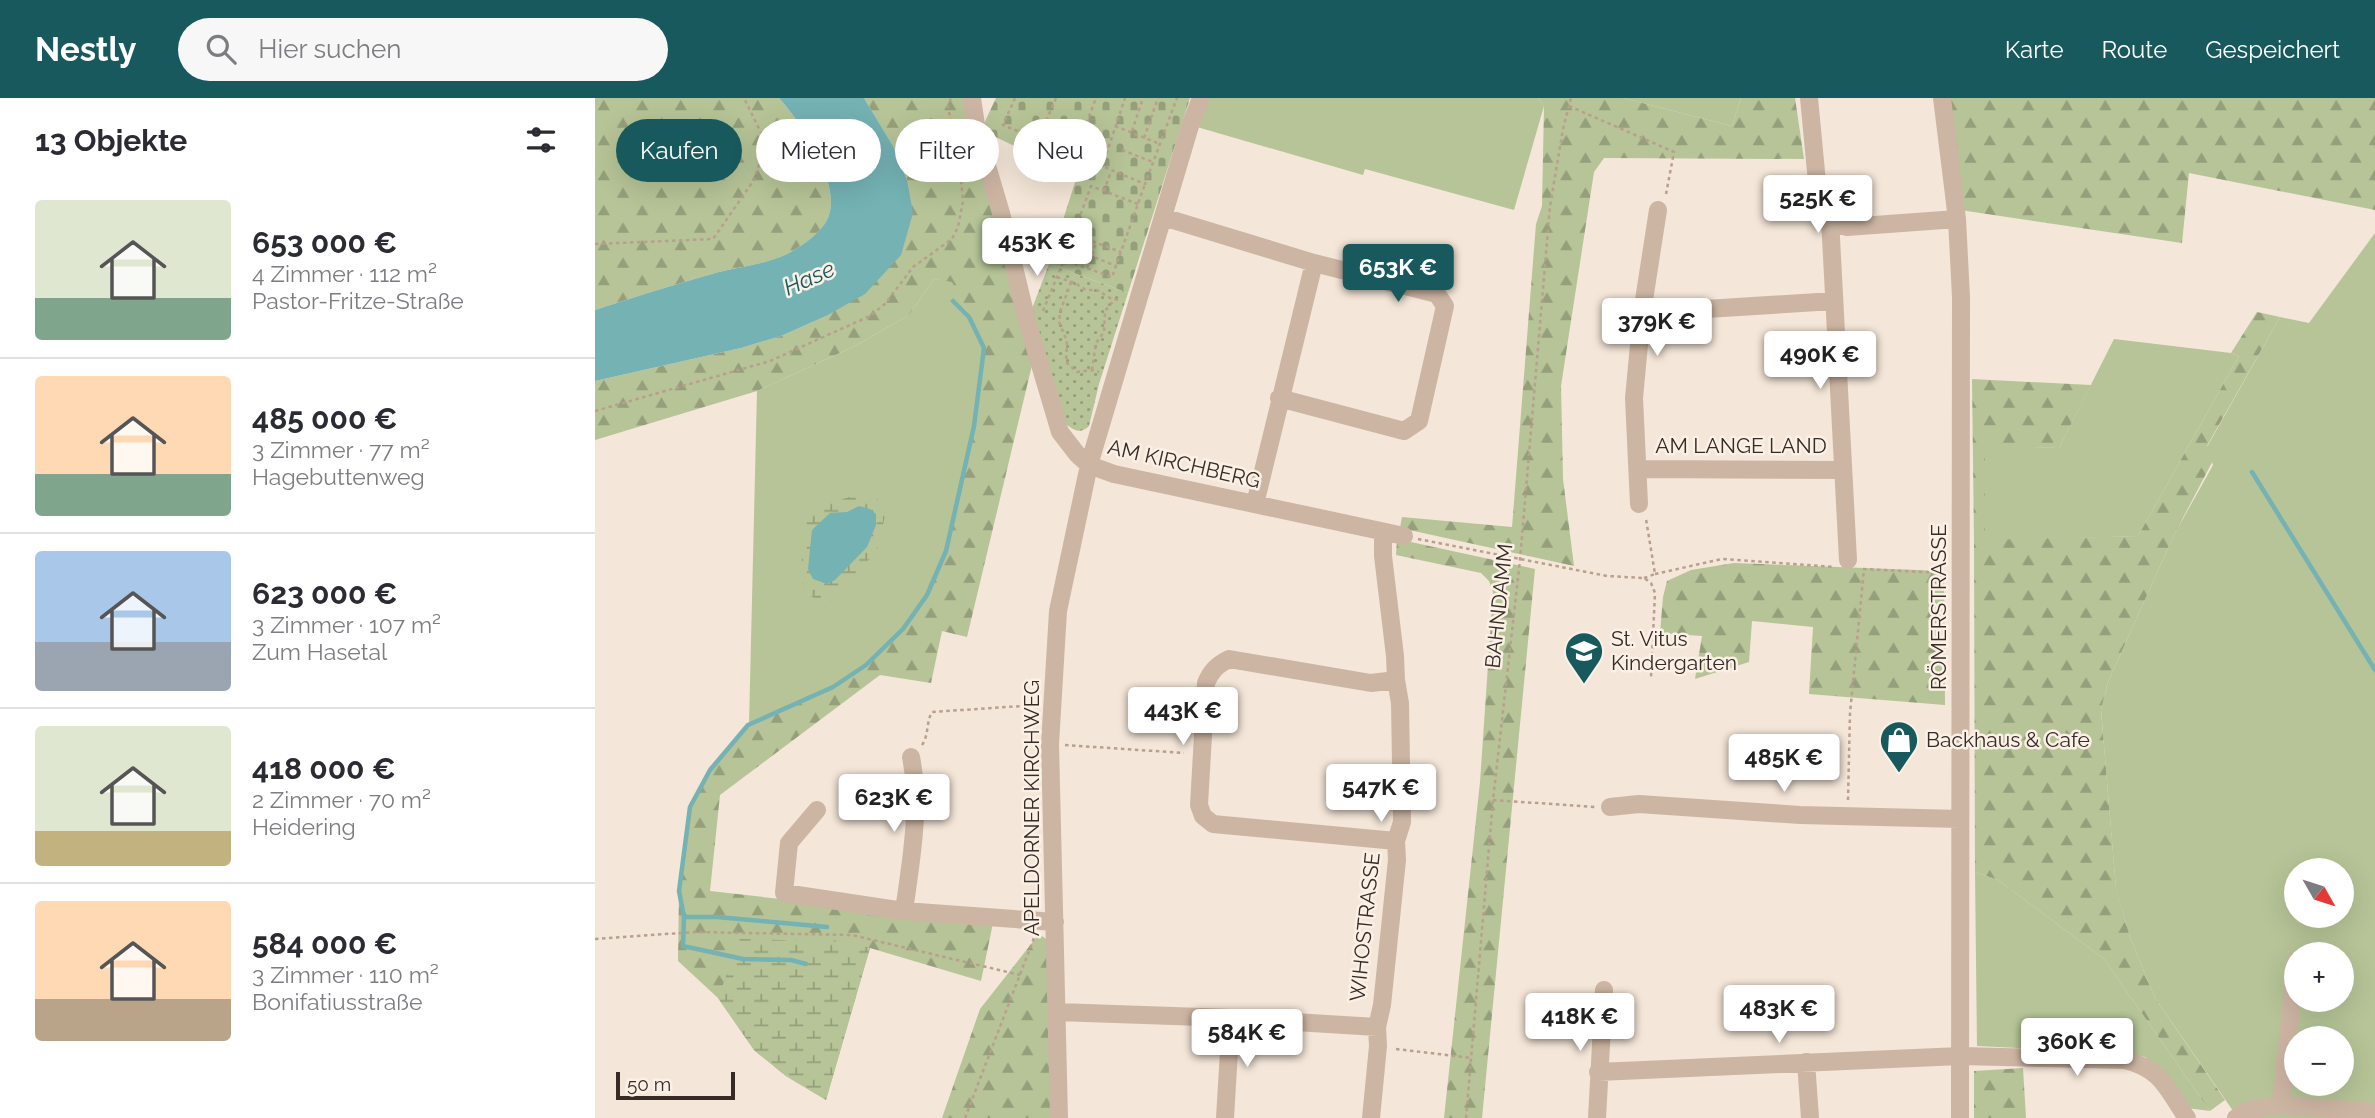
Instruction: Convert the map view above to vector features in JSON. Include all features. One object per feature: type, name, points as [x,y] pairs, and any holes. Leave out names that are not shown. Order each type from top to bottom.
[{"type":"street","name":"AM KIRCHBERG","points":[[972,98],[977,132],[1001,213],[1027,321],[1061,432],[1077,454],[1089,465],[1114,474],[1404,536]]},
{"type":"street","name":"APELDORNER KIRCHWEG","points":[[1059,1118],[1057,1012],[1050,922],[1051,704],[1058,611],[1089,465],[1201,98]]},
{"type":"street","name":"AM LANGE LAND","points":[[1809,98],[1819,203],[1830,219],[1843,470],[1853,567]]},
{"type":"street","name":"RÖMERSTRASSE","points":[[1942,98],[1957,219],[1963,380],[1960,1118]]},
{"type":"street","name":"AM LANGE LAND","points":[[1639,504],[1634,398],[1642,313],[1658,211]]},
{"type":"street","points":[[1163,217],[1314,263],[1437,294],[1445,306],[1419,421],[1404,431],[1279,398]]},
{"type":"street","points":[[1830,219],[1847,227],[1957,219]]},
{"type":"street","points":[[1255,504],[1314,263]]},
{"type":"street","points":[[1642,313],[1835,302]]},
{"type":"street","name":"AM LANGE LAND","points":[[1638,469],[1843,470]]},
{"type":"street","name":"WIHOSTRASSE","points":[[1371,1118],[1378,1046],[1377,1027],[1383,1005],[1397,860],[1396,841],[1402,822],[1400,703],[1383,556],[1383,532]]},
{"type":"street","points":[[1396,680],[1371,683],[1229,659],[1219,664],[1210,673],[1206,684],[1199,805],[1203,816],[1213,824],[1396,841]]},
{"type":"street","points":[[904,911],[912,858],[916,780],[911,757]]},
{"type":"street","points":[[1610,807],[1639,804],[1847,816],[1960,818]]},
{"type":"street","points":[[817,810],[789,843],[784,893],[904,911],[1050,922]]},
{"type":"street","points":[[1597,1118],[1604,990]]},
{"type":"street","points":[[1057,1012],[1231,1018],[1377,1027]]},
{"type":"street","points":[[2281,1105],[2291,1012]]},
{"type":"street","points":[[1225,1118],[1231,1018]]},
{"type":"street","points":[[1598,1072],[1960,1056],[2125,1060],[2142,1064],[2156,1072],[2187,1118]]},
{"type":"street","points":[[1806,1062],[1810,1118]]},
{"type":"street","points":[[2236,1118],[2249,1110],[2281,1105],[2375,1112]]},
{"type":"path","points":[[595,244],[713,239],[754,180],[766,143],[744,98]]},
{"type":"path","points":[[595,411],[770,361],[870,316],[886,303],[913,267],[952,239],[958,228],[963,201],[959,159],[948,107],[951,98]]},
{"type":"path","points":[[1013,129],[1003,125],[1015,98]]},
{"type":"path","points":[[1047,119],[1056,98]]},
{"type":"path","points":[[1088,119],[1096,98]]},
{"type":"path","points":[[1107,151],[1125,98]]},
{"type":"path","points":[[1131,132],[1143,98]]},
{"type":"path","points":[[1144,138],[1158,98]]},
{"type":"path","points":[[1064,260],[1112,277],[1177,98]]},
{"type":"path","name":"BAHNDAMM","points":[[1466,1118],[1493,800],[1520,560],[1551,206],[1563,129],[1571,98]]},
{"type":"path","points":[[1569,106],[1674,152],[1664,208],[1658,211]]},
{"type":"path","points":[[1115,126],[1160,144]]},
{"type":"path","points":[[1122,150],[1153,162]]},
{"type":"path","points":[[1107,169],[1145,184]]},
{"type":"path","points":[[1104,191],[1111,171]]},
{"type":"path","points":[[1027,321],[1039,316],[1045,307],[1091,186],[1138,204]]},
{"type":"path","points":[[1073,234],[1121,252]]},
{"type":"path","points":[[1087,268],[1096,243]]},
{"type":"path","points":[[1069,247],[1117,266]]},
{"type":"path","points":[[1057,277],[1086,290],[1097,290],[1136,308]]},
{"type":"path","points":[[1071,282],[1059,322],[1067,341],[1066,362],[1077,372],[1093,370],[1115,377]]},
{"type":"path","points":[[1093,370],[1096,343],[1104,332],[1105,312],[1115,299]]},
{"type":"path","points":[[1639,504],[1646,519],[1655,574]]},
{"type":"path","points":[[1404,536],[1607,576],[1644,578],[1722,559],[1948,573]]},
{"type":"path","points":[[1847,816],[1853,567]]},
{"type":"path","points":[[1644,578],[1651,583],[1655,593],[1651,677]]},
{"type":"path","points":[[911,757],[926,740],[932,712],[1051,704]]},
{"type":"path","points":[[1050,744],[1201,755]]},
{"type":"path","points":[[1493,800],[1610,807]]},
{"type":"path","points":[[965,1118],[1035,935],[1050,922]]},
{"type":"path","points":[[595,939],[695,932],[852,935],[1020,975]]},
{"type":"path","points":[[1378,1046],[1472,1058]]},
{"type":"green space","points":[[595,98],[779,98],[795,119],[756,119],[756,182],[828,182],[831,208],[826,222],[818,232],[790,252],[776,258],[712,274],[595,310]]},
{"type":"green space","points":[[864,98],[964,98],[969,119],[895,119],[895,151],[881,126],[881,119],[877,119]]},
{"type":"green space","points":[[996,98],[1190,98],[1128,293],[1049,264],[1075,182],[1107,182],[1107,119],[1013,119],[1013,145],[999,139],[999,119],[986,119]]},
{"type":"green space","points":[[1208,98],[1538,98],[1544,106],[1514,210],[1365,169],[1363,175],[1197,127]]},
{"type":"green space","points":[[1538,98],[1623,98],[1732,126],[1741,98],[1795,98],[1804,159],[1604,158],[1594,172],[1561,386],[1563,479],[1574,566],[1400,528],[1402,517],[1512,527],[1536,224],[1542,206],[1544,106]]},
{"type":"green space","points":[[1623,98],[1741,98],[1732,126]]},
{"type":"green space","points":[[1949,98],[2375,98],[2375,210],[2189,173],[2182,243],[1960,210]]},
{"type":"green space","points":[[906,182],[985,182],[1032,365],[967,637],[942,631],[931,683],[880,675],[720,795],[710,891],[993,923],[981,981],[870,948],[826,1100],[786,1076],[754,1050],[718,998],[678,961],[679,891],[690,807],[710,770],[748,725],[833,687],[866,665],[903,629],[927,596],[946,551],[974,426],[984,347],[952,282],[934,279],[909,315],[855,346],[757,391],[595,440],[595,381],[741,348],[781,336],[826,316]]},
{"type":"green space","points":[[2375,233],[2375,1118],[2238,1118],[2155,998],[2130,937],[2116,889],[2101,710],[2108,682],[2174,535],[2213,465],[2207,447],[2280,317],[2309,323]]},
{"type":"green space","points":[[1049,264],[1128,293],[1099,384],[1089,426],[1078,431],[1062,420],[1030,314]]},
{"type":"green space","points":[[934,279],[952,281],[984,348],[974,426],[946,551],[927,595],[903,629],[866,665],[833,687],[749,725],[757,391],[855,346],[909,315]]},
{"type":"green space","points":[[2257,312],[2280,317],[2207,446],[2218,451],[2174,535],[2108,682],[2101,710],[2116,888],[2130,937],[2155,998],[2225,1100],[2210,1111],[2104,959],[1998,880],[1975,872],[1972,379],[2091,385],[2059,448],[1985,446],[1985,540],[2138,536],[2239,356],[2231,353]]},
{"type":"green space","points":[[2114,339],[2239,356],[2138,536],[1985,541],[1985,445],[2059,448]]},
{"type":"green space","points":[[856,495],[873,497],[887,508],[876,553],[862,566],[843,595],[831,602],[820,602],[811,596],[800,580],[804,534],[801,520],[805,508],[812,503],[830,503]]},
{"type":"green space","points":[[1397,539],[1535,569],[1482,1118],[1444,1118],[1480,782],[1493,592],[1489,581],[1481,573],[1396,555]]},
{"type":"green space","points":[[1734,563],[1944,571],[1945,705],[1809,694],[1813,627],[1752,621],[1749,662],[1695,679],[1702,636],[1660,633],[1667,581],[1691,570]]},
{"type":"green space","points":[[1975,872],[1998,880],[2104,959],[2210,1111],[2187,1108],[2158,1068],[2145,1057],[2128,1053],[1977,1046]]},
{"type":"green space","points":[[1039,934],[1049,941],[1053,1118],[942,1118],[980,1009]]},
{"type":"green space","points":[[740,939],[849,942],[870,948],[826,1100],[786,1076],[754,1050],[718,998]]},
{"type":"green space","points":[[2023,1068],[2026,1118],[1974,1118],[1974,1071]]},
{"type":"water","points":[[779,98],[864,98],[877,119],[795,119]]},
{"type":"water","name":"Hase","points":[[881,126],[895,151],[895,182],[907,182],[913,213],[901,255],[865,294],[826,316],[781,336],[741,348],[595,381],[595,310],[712,274],[758,264],[790,252],[818,232],[826,222],[831,208],[828,182],[881,182]]},
{"type":"water","points":[[859,506],[876,514],[876,525],[867,547],[835,580],[827,584],[813,579],[808,569],[812,530],[830,513],[847,512]]},
{"type":"waterway","points":[[806,964],[791,960],[743,959],[683,946],[684,917],[679,891],[690,807],[710,770],[748,725],[833,687],[866,665],[903,629],[927,595],[946,551],[974,426],[984,348],[969,317],[953,301]]},
{"type":"waterway","points":[[2252,472],[2375,670]]},
{"type":"waterway","points":[[684,917],[717,917],[827,927]]},
{"type":"place","name":"St. Vitus Kindergarten","points":[[1584,685]]},
{"type":"place","name":"Backhaus & Cafe","points":[[1899,774]]}]
